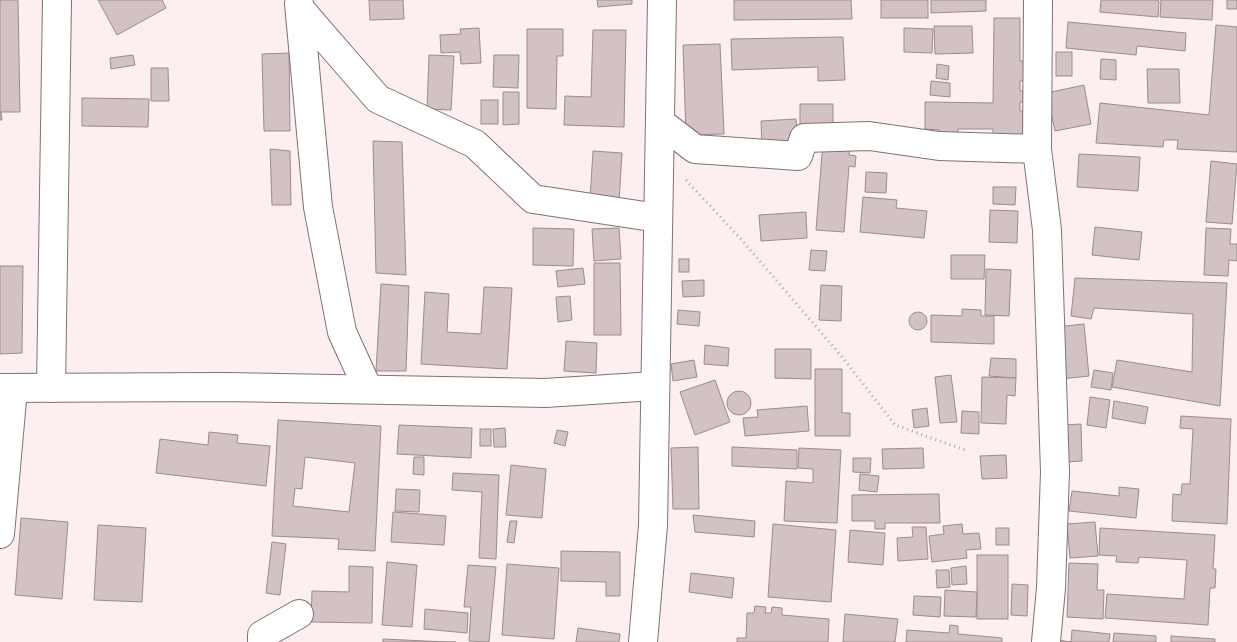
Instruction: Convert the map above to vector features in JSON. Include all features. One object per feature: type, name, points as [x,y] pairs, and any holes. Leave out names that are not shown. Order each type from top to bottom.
[{"type":"street","points":[[51,388],[57,0]]},
{"type":"street","points":[[643,642],[654,526],[662,0]]},
{"type":"street","points":[[1038,0],[1037,149],[1047,230],[1054,472],[1051,588],[1046,642]]},
{"type":"street","points":[[299,5],[318,207],[342,332],[368,389]]},
{"type":"street","points":[[299,5],[378,99],[475,144],[533,199],[658,218]]},
{"type":"street","points":[[660,122],[695,149],[798,156],[804,138],[869,136],[939,146],[1037,149]]},
{"type":"street","points":[[0,534],[6,388],[224,387],[545,393],[655,386]]},
{"type":"street","points":[[262,642],[262,635],[299,614]]},
{"type":"path","points":[[659,151],[740,238],[842,358],[895,425],[965,450]]},
{"type":"building","points":[[0,0],[18,0],[20,112],[1,112],[2,120],[0,120]]},
{"type":"building","points":[[98,0],[162,0],[166,8],[117,35]]},
{"type":"building","points":[[369,0],[403,0],[404,19],[370,20]]},
{"type":"building","points":[[597,0],[632,0],[632,4],[598,7]]},
{"type":"building","points":[[734,0],[851,0],[852,19],[734,20]]},
{"type":"building","points":[[881,0],[928,0],[928,18],[881,18]]},
{"type":"building","points":[[931,0],[986,0],[986,11],[931,13]]},
{"type":"building","points":[[1101,0],[1156,0],[1159,1],[1158,17],[1100,12]]},
{"type":"building","points":[[1161,0],[1213,0],[1212,20],[1160,17]]},
{"type":"building","points":[[1227,0],[1237,0],[1237,9],[1227,9]]},
{"type":"building","points":[[994,18],[1020,18],[1020,61],[1029,61],[1029,81],[1020,81],[1020,91],[1026,91],[1026,102],[1020,102],[1020,111],[1027,111],[1027,139],[993,139],[993,129],[958,129],[958,138],[938,137],[939,130],[925,129],[925,102],[993,103]]},
{"type":"building","points":[[1068,22],[1186,33],[1185,51],[1137,46],[1136,55],[1066,48]]},
{"type":"building","points":[[1216,25],[1237,27],[1237,152],[1177,149],[1178,140],[1164,140],[1163,147],[1096,143],[1100,103],[1209,115]]},
{"type":"building","points":[[934,26],[972,26],[973,53],[935,54]]},
{"type":"building","points":[[479,28],[481,63],[461,64],[460,52],[441,53],[440,35],[461,34],[460,29]]},
{"type":"building","points":[[904,28],[933,29],[932,53],[904,52]]},
{"type":"building","points":[[527,29],[563,29],[563,56],[557,56],[556,109],[527,108]]},
{"type":"building","points":[[593,30],[626,30],[624,127],[564,125],[565,96],[591,97]]},
{"type":"building","points":[[843,37],[845,80],[818,81],[818,67],[732,70],[731,39]]},
{"type":"building","points":[[720,44],[724,134],[686,135],[683,45]]},
{"type":"building","points":[[1056,52],[1072,52],[1072,76],[1056,76]]},
{"type":"building","points":[[289,53],[290,131],[264,131],[262,54]]},
{"type":"building","points":[[133,55],[135,65],[111,69],[110,58]]},
{"type":"building","points":[[429,55],[454,56],[451,110],[427,109]]},
{"type":"building","points":[[494,55],[519,55],[518,88],[493,87]]},
{"type":"building","points":[[1101,59],[1116,60],[1116,80],[1100,79]]},
{"type":"building","points":[[937,64],[949,66],[948,80],[936,78]]},
{"type":"building","points":[[151,68],[168,68],[169,101],[151,101]]},
{"type":"building","points":[[1147,69],[1179,69],[1180,103],[1148,103]]},
{"type":"building","points":[[931,81],[950,83],[950,97],[930,95]]},
{"type":"building","points":[[1084,85],[1091,124],[1055,131],[1047,93]]},
{"type":"building","points":[[503,92],[519,92],[519,124],[503,125]]},
{"type":"building","points":[[82,98],[149,99],[148,127],[82,126]]},
{"type":"building","points":[[481,100],[498,100],[498,124],[481,124]]},
{"type":"building","points":[[800,104],[833,104],[833,130],[800,130]]},
{"type":"building","points":[[796,119],[798,147],[762,148],[761,121]]},
{"type":"building","points":[[373,141],[402,142],[406,275],[376,273]]},
{"type":"building","points":[[823,142],[850,145],[849,155],[856,156],[855,167],[849,166],[844,232],[816,230]]},
{"type":"building","points":[[270,149],[290,151],[291,205],[272,205]]},
{"type":"building","points":[[593,151],[622,153],[619,202],[590,200]]},
{"type":"building","points":[[1079,154],[1140,157],[1138,191],[1077,187]]},
{"type":"building","points":[[1211,161],[1237,164],[1232,224],[1206,222]]},
{"type":"building","points":[[866,172],[887,173],[886,193],[865,192]]},
{"type":"building","points":[[993,187],[1016,187],[1015,205],[993,204]]},
{"type":"building","points":[[863,197],[897,200],[896,208],[927,211],[924,238],[860,232]]},
{"type":"building","points":[[990,210],[1018,211],[1017,243],[989,242]]},
{"type":"building","points":[[806,212],[807,238],[761,241],[759,215]]},
{"type":"building","points":[[1095,227],[1142,232],[1139,260],[1092,255]]},
{"type":"building","points":[[533,228],[574,229],[573,266],[533,265]]},
{"type":"building","points":[[619,228],[621,259],[594,261],[592,229]]},
{"type":"building","points":[[1206,228],[1231,229],[1230,244],[1237,244],[1237,261],[1229,260],[1228,276],[1204,275]]},
{"type":"building","points":[[811,250],[827,251],[825,271],[809,270]]},
{"type":"building","points":[[951,255],[985,255],[984,279],[951,279]]},
{"type":"building","points":[[679,259],[689,259],[689,272],[679,272]]},
{"type":"building","points":[[594,263],[620,263],[621,335],[594,335]]},
{"type":"building","points":[[0,266],[23,266],[22,353],[0,354]]},
{"type":"building","points":[[583,268],[585,284],[558,287],[556,271]]},
{"type":"building","points":[[986,269],[1011,270],[1009,316],[985,315]]},
{"type":"building","points":[[1075,278],[1227,283],[1220,406],[1112,387],[1117,360],[1192,372],[1193,314],[1094,308],[1091,319],[1071,316]]},
{"type":"building","points":[[704,280],[704,296],[683,297],[682,281]]},
{"type":"building","points":[[381,284],[409,286],[406,371],[376,371]]},
{"type":"building","points":[[821,285],[842,286],[841,321],[819,320]]},
{"type":"building","points":[[484,287],[512,288],[507,369],[421,364],[425,292],[449,294],[447,332],[481,334]]},
{"type":"building","points":[[570,296],[572,320],[558,322],[556,297]]},
{"type":"building","points":[[962,309],[981,310],[981,316],[994,316],[994,344],[931,342],[931,315],[962,316]]},
{"type":"building","points":[[678,310],[700,312],[699,326],[677,324]]},
{"type":"building","points":[[914,312],[922,312],[927,317],[925,328],[914,330],[909,325],[909,317]]},
{"type":"building","points":[[1084,324],[1089,376],[1061,379],[1056,327]]},
{"type":"building","points":[[566,341],[597,343],[596,373],[564,371]]},
{"type":"building","points":[[705,345],[729,348],[728,366],[704,364]]},
{"type":"building","points":[[775,349],[811,349],[811,379],[775,378]]},
{"type":"building","points":[[991,358],[1016,359],[1016,378],[989,376]]},
{"type":"building","points":[[694,360],[697,377],[673,381],[671,364]]},
{"type":"building","points":[[815,369],[842,369],[842,413],[850,413],[850,436],[815,436]]},
{"type":"building","points":[[1094,370],[1113,373],[1111,390],[1091,387]]},
{"type":"building","points":[[951,375],[957,422],[940,423],[935,377]]},
{"type":"building","points":[[982,377],[1016,378],[1015,396],[1007,395],[1006,424],[981,423]]},
{"type":"building","points":[[715,380],[730,422],[695,435],[680,392]]},
{"type":"building","points":[[739,391],[747,395],[751,403],[747,411],[739,415],[731,411],[727,403],[731,395]]},
{"type":"building","points":[[1090,397],[1110,400],[1106,428],[1087,425]]},
{"type":"building","points":[[1114,401],[1148,407],[1145,424],[1112,418]]},
{"type":"building","points":[[807,406],[809,431],[745,436],[743,418],[758,417],[757,410]]},
{"type":"building","points":[[927,408],[929,426],[914,428],[912,410]]},
{"type":"building","points":[[962,411],[979,412],[979,434],[961,433]]},
{"type":"building","points":[[1181,416],[1231,419],[1227,524],[1172,521],[1173,494],[1181,495],[1182,484],[1190,484],[1193,429],[1180,428]]},
{"type":"building","points":[[278,420],[381,426],[375,551],[338,549],[339,539],[272,536]],"holes":[[[305,457],[355,463],[349,512],[293,506],[295,488],[302,489]]]},
{"type":"building","points":[[1081,424],[1082,461],[1065,462],[1063,425]]},
{"type":"building","points":[[399,425],[472,428],[471,458],[397,454]]},
{"type":"building","points":[[505,428],[506,447],[494,447],[493,429]]},
{"type":"building","points":[[480,429],[491,429],[491,446],[480,446]]},
{"type":"building","points":[[557,430],[568,432],[565,446],[554,443]]},
{"type":"building","points":[[209,432],[238,435],[237,443],[270,446],[266,486],[156,473],[160,439],[208,445]]},
{"type":"building","points":[[698,447],[699,509],[673,509],[671,448]]},
{"type":"building","points":[[732,447],[797,450],[797,469],[732,466]]},
{"type":"building","points":[[799,448],[841,450],[837,523],[784,521],[786,481],[813,483],[813,469],[798,468]]},
{"type":"building","points":[[923,448],[924,468],[883,469],[882,449]]},
{"type":"building","points":[[1006,455],[1007,478],[982,479],[980,456]]},
{"type":"building","points":[[414,457],[424,457],[424,475],[413,474]]},
{"type":"building","points":[[853,458],[871,458],[870,473],[853,472]]},
{"type":"building","points":[[511,465],[546,469],[542,518],[506,515]]},
{"type":"building","points":[[453,473],[499,475],[496,559],[479,558],[482,492],[452,490]]},
{"type":"building","points":[[860,474],[879,476],[877,492],[859,490]]},
{"type":"building","points":[[1119,487],[1139,489],[1136,518],[1069,511],[1072,491],[1119,496]]},
{"type":"building","points":[[396,489],[420,490],[419,512],[395,511]]},
{"type":"building","points":[[939,494],[940,523],[885,523],[885,529],[875,529],[875,521],[852,521],[852,495]]},
{"type":"building","points":[[393,512],[446,516],[444,545],[391,542]]},
{"type":"building","points":[[693,515],[755,521],[754,537],[695,532]]},
{"type":"building","points":[[21,518],[68,522],[62,599],[15,595]]},
{"type":"building","points":[[510,521],[517,521],[514,543],[507,542]]},
{"type":"building","points":[[1095,522],[1098,556],[1070,558],[1067,524]]},
{"type":"building","points":[[773,524],[836,530],[831,602],[768,597]]},
{"type":"building","points":[[962,524],[963,534],[979,533],[981,549],[966,550],[967,558],[932,562],[929,536],[944,534],[943,526]]},
{"type":"building","points":[[98,525],[146,528],[142,602],[94,600]]},
{"type":"building","points":[[912,527],[926,527],[928,559],[898,561],[897,538],[913,537]]},
{"type":"building","points":[[996,528],[1009,528],[1009,545],[996,545]]},
{"type":"building","points":[[1100,528],[1215,535],[1213,569],[1216,569],[1215,588],[1210,588],[1208,625],[1105,618],[1107,594],[1184,599],[1187,560],[1139,557],[1138,563],[1116,562],[1117,556],[1099,555]]},
{"type":"building","points":[[850,530],[885,533],[883,565],[848,562]]},
{"type":"building","points":[[272,542],[286,544],[280,595],[266,593]]},
{"type":"building","points":[[561,551],[620,552],[620,596],[606,596],[606,582],[561,581]]},
{"type":"building","points":[[977,555],[1008,555],[1008,619],[977,619]]},
{"type":"building","points":[[387,562],[417,565],[412,627],[382,625]]},
{"type":"building","points":[[1069,563],[1098,564],[1097,590],[1104,590],[1103,619],[1067,617]]},
{"type":"building","points":[[507,564],[559,568],[554,639],[502,635]]},
{"type":"building","points":[[468,565],[496,567],[489,642],[469,641],[471,607],[464,607]]},
{"type":"building","points":[[349,566],[373,567],[372,623],[311,622],[312,591],[349,592]]},
{"type":"building","points":[[966,566],[967,584],[952,585],[951,568]]},
{"type":"building","points":[[936,570],[949,570],[950,587],[937,588]]},
{"type":"building","points":[[691,573],[734,578],[732,598],[689,592]]},
{"type":"building","points":[[1012,584],[1028,585],[1027,616],[1011,615]]},
{"type":"building","points":[[945,590],[977,592],[976,617],[944,616]]},
{"type":"building","points":[[914,596],[941,597],[940,617],[913,615]]},
{"type":"building","points":[[755,606],[766,607],[765,613],[771,613],[772,607],[782,608],[782,615],[829,619],[828,642],[737,642],[737,638],[746,638],[747,613],[754,613]]},
{"type":"building","points":[[425,609],[468,613],[467,633],[424,629]]},
{"type":"building","points":[[845,614],[898,619],[895,642],[843,642]]},
{"type":"building","points":[[950,625],[958,626],[958,634],[1002,638],[1002,642],[906,642],[907,630],[949,633]]},
{"type":"building","points":[[578,628],[620,634],[619,642],[576,642]]},
{"type":"building","points":[[1072,630],[1110,634],[1109,642],[1071,642]]},
{"type":"building","points":[[1114,633],[1156,636],[1156,642],[1113,642]]},
{"type":"building","points":[[1171,636],[1215,639],[1215,642],[1171,642]]},
{"type":"building","points":[[383,639],[447,642],[383,642]]}]
